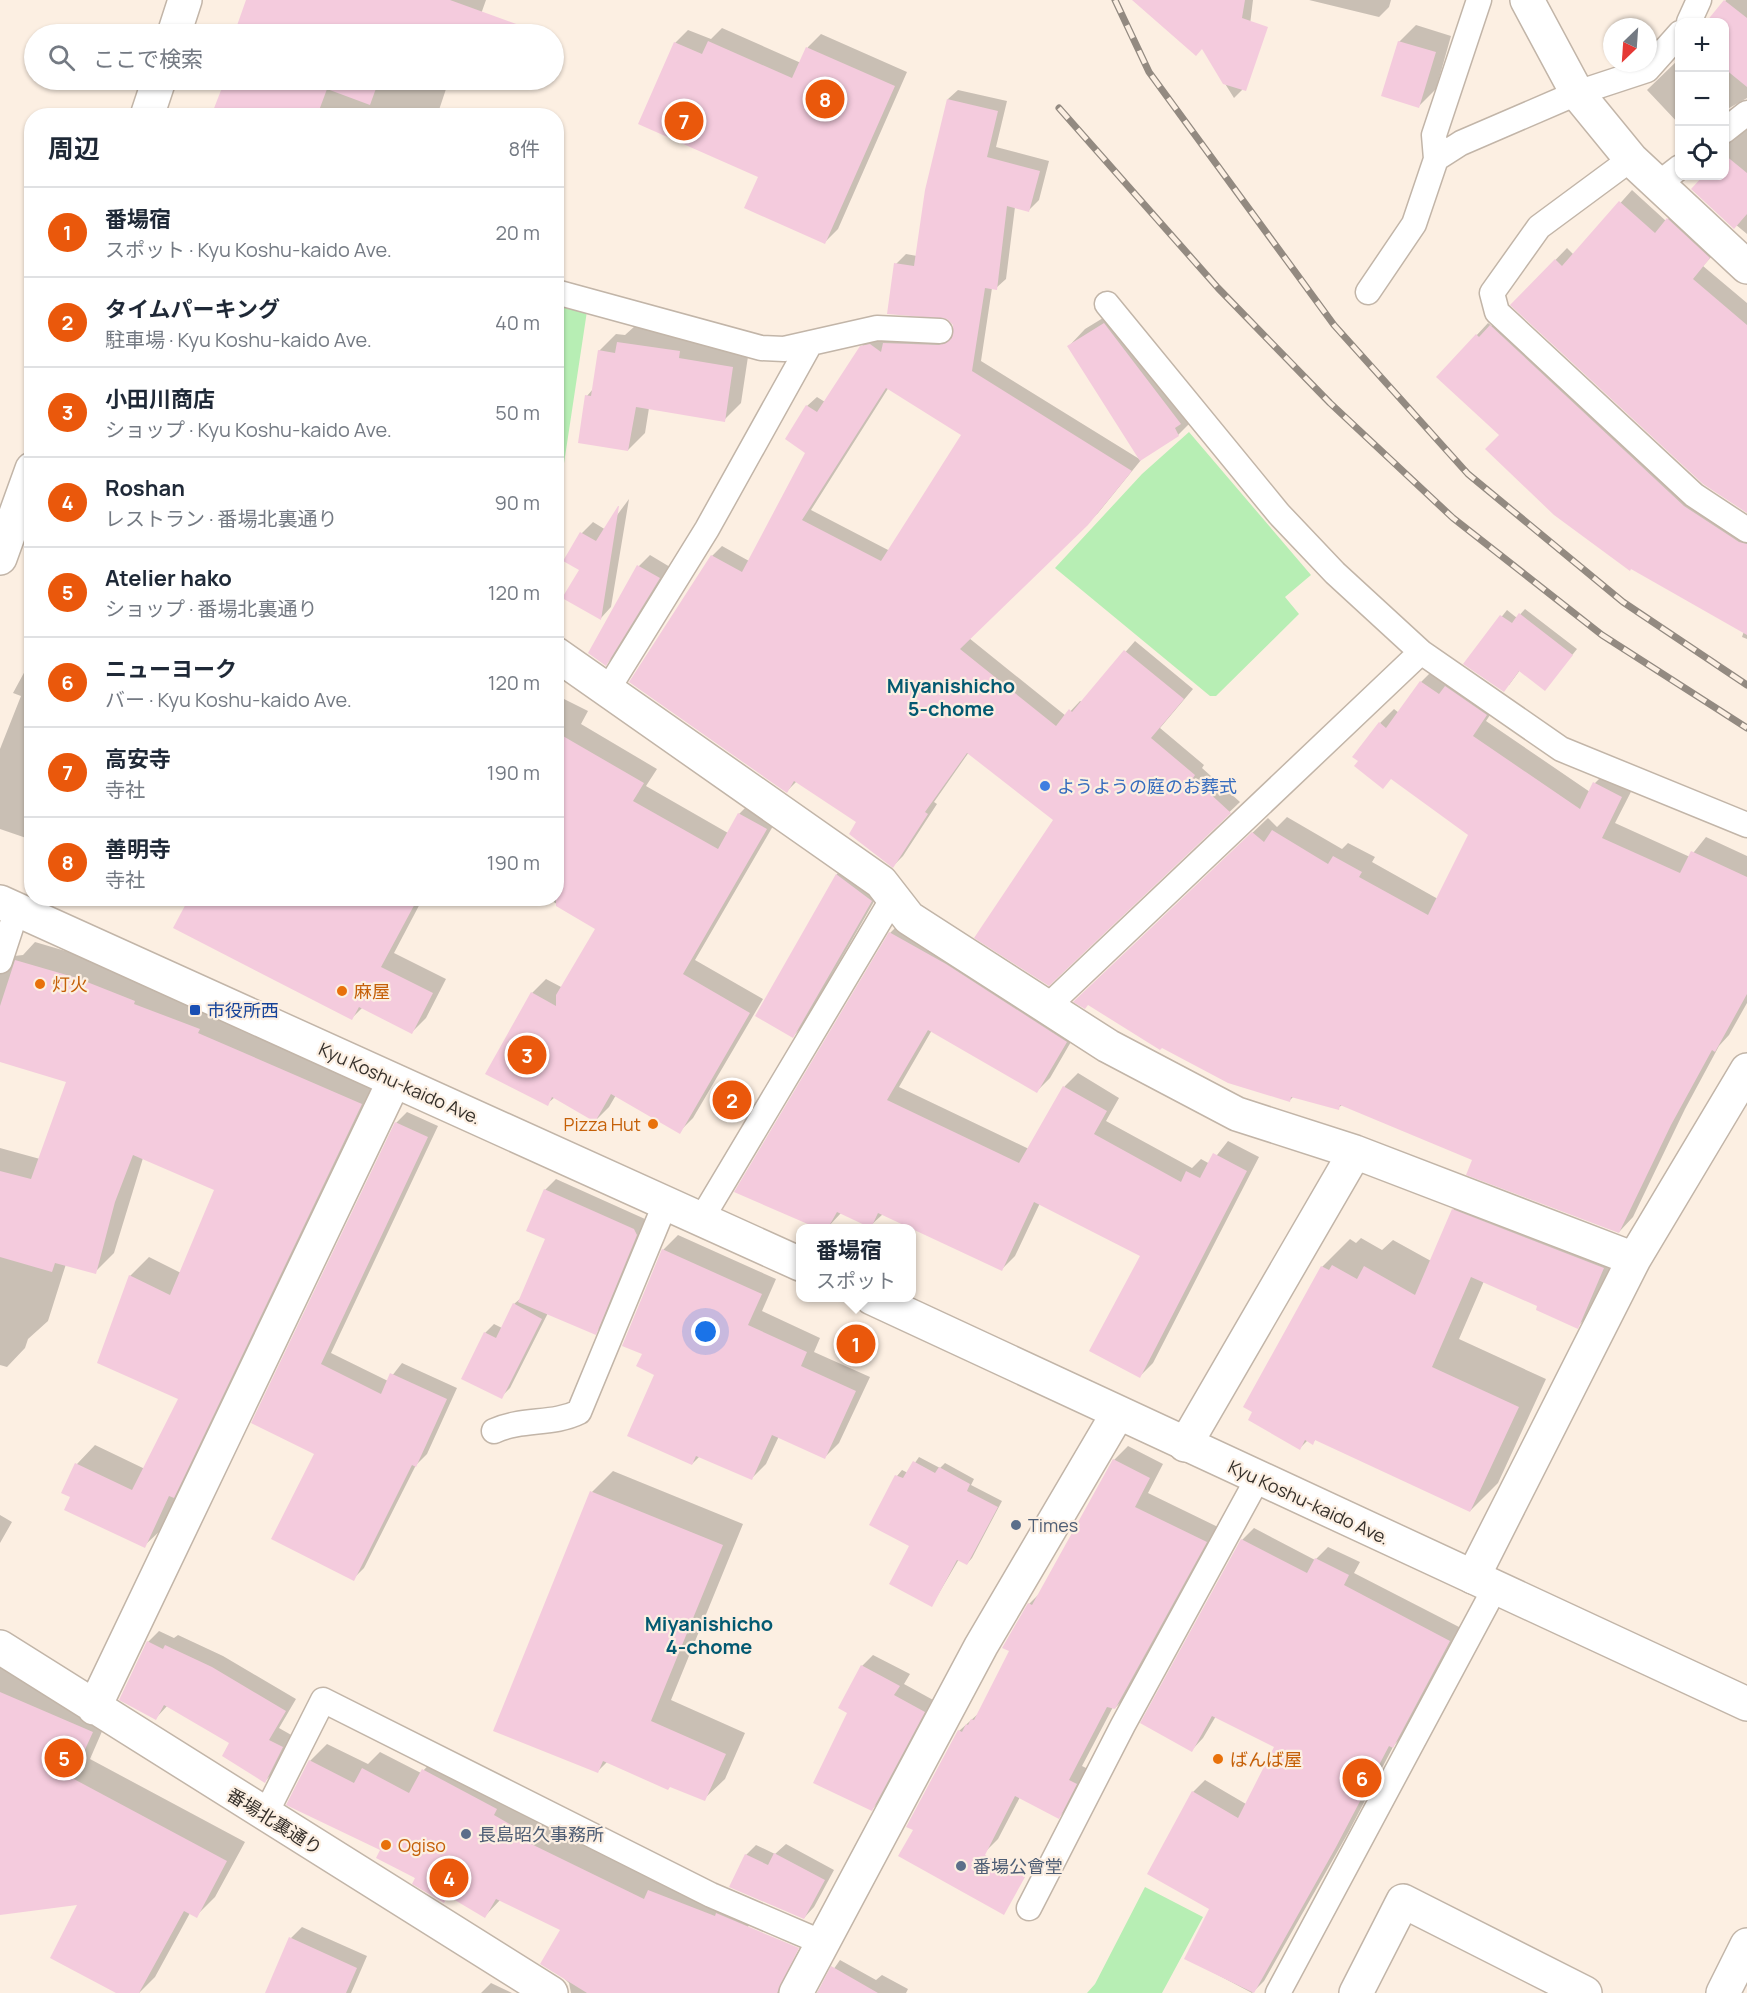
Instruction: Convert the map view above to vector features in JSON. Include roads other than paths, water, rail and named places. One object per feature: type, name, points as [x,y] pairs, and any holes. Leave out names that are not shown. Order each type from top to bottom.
[{"type":"street","points":[[177,24],[185,0]]},
{"type":"street","points":[[1527,0],[1577,93],[1632,159],[1669,175],[1747,267]]},
{"type":"street","points":[[150,108],[156,90]]},
{"type":"street","points":[[0,558],[24,491]]},
{"type":"street","points":[[564,659],[881,882],[909,918],[1108,1046],[1237,1114],[1355,1152],[1634,1259]]},
{"type":"street","name":"Kyu Koshu-kaido Ave.","points":[[9,905],[796,1262]]},
{"type":"street","points":[[1484,1583],[1634,1259],[1747,1070]]},
{"type":"street","points":[[94,1708],[394,1081]]},
{"type":"street","points":[[1185,1445],[1355,1152]]},
{"type":"street","name":"Kyu Koshu-kaido Ave.","points":[[881,1302],[1747,1704]]},
{"type":"street","points":[[796,1993],[981,1646],[1118,1413]]},
{"type":"street","name":"番場北裏通り","points":[[0,1647],[551,1993]]},
{"type":"street","points":[[1356,1993],[1403,1901],[1586,1993]]},
{"type":"street","points":[[1723,1993],[1747,1945]]},
{"type":"lane","points":[[1368,292],[1414,224],[1436,159],[1434,135],[1479,0]]},
{"type":"lane","points":[[1691,18],[1699,0]]},
{"type":"lane","points":[[1436,159],[1461,143],[1577,93],[1647,70],[1675,39]]},
{"type":"lane","points":[[1729,128],[1747,113]]},
{"type":"lane","points":[[1632,159],[1539,227],[1492,293],[1497,312],[1694,495],[1747,530]]},
{"type":"lane","points":[[564,294],[761,348],[784,349],[877,328],[940,331]]},
{"type":"lane","points":[[1107,304],[1279,514],[1335,573],[1421,652],[1561,749],[1747,825]]},
{"type":"lane","points":[[608,689],[707,529],[810,344]]},
{"type":"lane","points":[[1047,1007],[1421,652]]},
{"type":"lane","points":[[702,1218],[893,898]]},
{"type":"lane","points":[[0,961],[9,905]]},
{"type":"lane","points":[[494,1431],[510,1423],[568,1417],[579,1412],[666,1202]]},
{"type":"lane","points":[[1029,1908],[1123,1725],[1258,1478]]},
{"type":"lane","points":[[1278,1993],[1484,1583]]},
{"type":"lane","points":[[265,1815],[324,1700],[711,1895],[823,1943]]},
{"type":"railway","points":[[1115,0],[1149,72],[1334,325],[1468,474],[1623,602],[1747,685]]},
{"type":"railway","points":[[1059,108],[1218,288],[1330,403],[1453,518],[1602,635],[1747,728]]},
{"type":"place","name":"善明寺","points":[[825,99]]},
{"type":"place","name":"高安寺","points":[[684,121]]},
{"type":"place","name":"ようようの庭のお葬式","points":[[1045,786]]},
{"type":"place","name":"灯火","points":[[40,984]]},
{"type":"place","name":"麻屋","points":[[342,991]]},
{"type":"place","name":"市役所西","points":[[195,1010]]},
{"type":"place","name":"小田川商店","points":[[527,1055]]},
{"type":"place","name":"タイムパーキング","points":[[732,1100]]},
{"type":"place","name":"Pizza Hut","points":[[653,1124]]},
{"type":"place","name":"番場宿","points":[[856,1344]]},
{"type":"place","name":"Times","points":[[1016,1525]]},
{"type":"place","name":"Atelier hako","points":[[64,1758]]},
{"type":"place","name":"ばんば屋","points":[[1218,1759]]},
{"type":"place","name":"ニューヨーク","points":[[1362,1778]]},
{"type":"place","name":"長島昭久事務所","points":[[466,1834]]},
{"type":"place","name":"Ogiso","points":[[386,1845]]},
{"type":"place","name":"番場公會堂","points":[[961,1866]]},
{"type":"place","name":"Roshan","points":[[449,1878]]},
{"type":"district","name":"Miyanishicho 5-chome","points":[[951,696]]},
{"type":"district","name":"Miyanishicho 4-chome","points":[[709,1634]]}]
